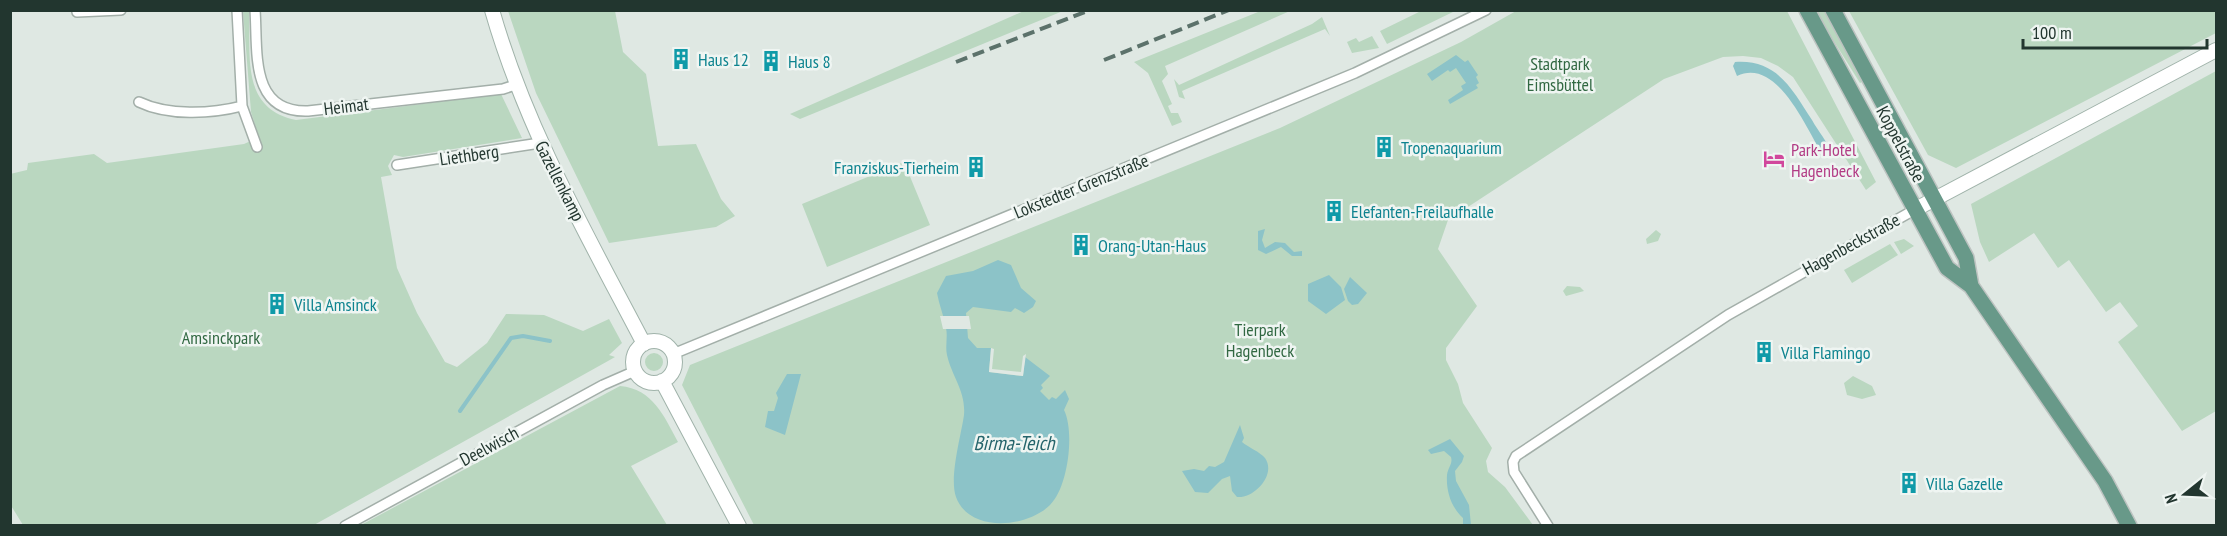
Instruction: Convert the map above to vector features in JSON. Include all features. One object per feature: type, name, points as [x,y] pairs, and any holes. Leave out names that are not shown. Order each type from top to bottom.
[{"type":"main road","name":"Koppelstraße","points":[[1808,10],[1947,268],[1971,286],[2105,481],[2129,525]]},
{"type":"main road","name":"Koppelstraße","points":[[1833,10],[1966,258],[1971,286]]},
{"type":"street","points":[[77,12],[121,10]]},
{"type":"street","points":[[237,10],[242,106],[257,147]]},
{"type":"street","name":"Heimat","points":[[255,10],[262,85],[273,101],[288,109],[308,111],[515,86]]},
{"type":"street","name":"Gazellenkamp","points":[[492,10],[515,86],[540,143],[644,344]]},
{"type":"street","name":"Lokstedter Grenzstraße","points":[[673,354],[1345,78],[1486,10]]},
{"type":"street","name":"Hagenbeckstraße","points":[[1548,525],[1514,472],[1513,462],[1522,452],[1647,368],[1780,284],[1914,210],[2217,50]]},
{"type":"street","points":[[139,102],[158,110],[201,111],[242,106]]},
{"type":"street","name":"Liethberg","points":[[397,165],[540,143]]},
{"type":"street","points":[[660,343],[673,354],[673,369],[662,381],[646,381],[635,371],[634,356],[644,344],[660,343]]},
{"type":"street","name":"Deelwisch","points":[[345,525],[593,390],[635,371]]},
{"type":"street","points":[[662,381],[739,525]]},
{"type":"green space","points":[[1026,10],[1063,11],[800,119],[790,114]]},
{"type":"green space","points":[[1263,10],[1290,11],[1165,66],[1168,74],[1162,81],[1172,104],[1168,106],[1171,113],[1178,113],[1182,122],[1172,126],[1148,73],[1134,62]]},
{"type":"green space","name":"Amsinckpark","points":[[243,11],[249,11],[250,62],[257,92],[265,104],[278,114],[296,120],[501,94],[522,138],[403,157],[394,155],[388,166],[392,175],[381,177],[397,268],[417,313],[445,362],[457,367],[487,343],[506,314],[544,315],[583,331],[609,319],[622,343],[609,355],[615,357],[314,525],[23,525],[10,504],[10,174],[27,170],[28,163],[94,154],[107,163],[244,144],[259,137],[251,112]]},
{"type":"green space","points":[[508,11],[615,11],[623,52],[646,74],[658,146],[696,144],[721,199],[735,216],[716,227],[609,243],[536,93]]},
{"type":"green space","points":[[1421,11],[1455,11],[1387,44],[1380,31]]},
{"type":"green space","name":"Tierpark Hagenbeck","points":[[1516,11],[1787,11],[1876,182],[1866,190],[1793,77],[1778,66],[1761,58],[1723,57],[1664,79],[1448,220],[1438,249],[1477,306],[1446,348],[1446,360],[1458,384],[1463,403],[1492,448],[1486,461],[1488,472],[1505,487],[1533,525],[754,525],[682,385],[690,365],[1280,128],[1461,42]]},
{"type":"green space","points":[[1815,11],[1827,11],[1864,81],[1860,83]]},
{"type":"green space","points":[[1849,11],[2216,11],[2216,33],[1956,168],[1928,155]]},
{"type":"green space","points":[[1322,17],[1330,36],[1325,29],[1182,91],[1185,99],[1179,97],[1174,79],[1179,85],[1312,24]]},
{"type":"green space","points":[[1372,36],[1379,48],[1352,53],[1347,42],[1356,38],[1359,42]]},
{"type":"green space","points":[[2216,71],[2216,411],[2182,431],[2118,342],[2138,326],[2120,302],[2106,312],[2069,260],[2058,268],[2034,233],[1989,262],[1980,242],[1971,204]]},
{"type":"green space","points":[[904,162],[930,225],[827,267],[802,204]]},
{"type":"green space","points":[[1656,230],[1661,234],[1658,241],[1647,244],[1646,239]]},
{"type":"green space","points":[[1904,239],[1914,246],[1901,254],[1894,242]]},
{"type":"green space","points":[[1890,244],[1898,255],[1852,283],[1844,270]]},
{"type":"green space","points":[[1567,286],[1580,287],[1584,291],[1566,296],[1563,291]]},
{"type":"green space","points":[[650,353],[658,353],[663,358],[661,369],[650,371],[645,366],[645,358]]},
{"type":"green space","points":[[1853,376],[1872,386],[1876,395],[1862,399],[1847,395],[1844,383]]},
{"type":"green space","points":[[620,386],[641,392],[649,398],[662,414],[678,442],[631,466],[667,525],[361,525]]},
{"type":"water","points":[[1456,55],[1465,62],[1468,60],[1478,75],[1476,77],[1479,83],[1476,85],[1478,88],[1450,104],[1448,100],[1463,90],[1461,86],[1466,83],[1456,68],[1450,72],[1448,70],[1432,81],[1427,74]]},
{"type":"water","points":[[1735,62],[1762,65],[1782,78],[1797,97],[1831,153],[1824,157],[1799,114],[1778,86],[1765,77],[1752,73],[1737,76],[1733,66]]},
{"type":"water","points":[[1265,229],[1262,240],[1265,248],[1275,242],[1285,243],[1294,252],[1302,251],[1302,256],[1292,256],[1281,247],[1266,254],[1258,250],[1258,231]]},
{"type":"water","name":"Birma-Teich","points":[[998,260],[1011,265],[1021,288],[1036,301],[1033,307],[1024,313],[1015,308],[1011,312],[973,307],[966,313],[968,338],[977,348],[991,348],[989,372],[1023,376],[1025,357],[1050,376],[1041,385],[1043,388],[1040,391],[1049,400],[1052,397],[1056,399],[1065,390],[1069,399],[1064,410],[1069,432],[1068,459],[1056,497],[1040,513],[1027,519],[999,523],[973,517],[963,509],[956,497],[954,479],[964,406],[961,391],[947,355],[946,328],[937,293],[946,276],[973,271]]},
{"type":"water","points":[[1329,275],[1341,287],[1345,300],[1326,314],[1308,301],[1308,284]]},
{"type":"water","points":[[1350,277],[1367,293],[1358,304],[1352,305],[1348,301],[1344,289]]},
{"type":"water","points":[[787,374],[801,374],[785,435],[765,427],[768,411],[774,411],[778,398],[776,393]]},
{"type":"water","points":[[1240,425],[1244,438],[1242,442],[1263,456],[1268,465],[1268,472],[1262,485],[1250,494],[1237,497],[1232,491],[1230,476],[1222,479],[1208,493],[1195,492],[1182,471],[1194,469],[1204,471],[1209,466],[1215,467],[1224,462]]},
{"type":"water","points":[[1450,439],[1464,456],[1455,471],[1456,481],[1469,505],[1471,525],[1463,525],[1463,518],[1452,504],[1448,493],[1447,475],[1451,457],[1444,451],[1431,454],[1428,450]]},
{"type":"pier","points":[[940,316],[969,316],[971,329],[943,329]]},
{"type":"pier","points":[[991,348],[994,349],[992,369],[1021,372],[1023,356],[1026,354],[1023,376],[989,372]]},
{"type":"waterway","points":[[460,411],[511,338],[523,336],[550,341]]},
{"type":"railway","points":[[956,62],[1090,10]]},
{"type":"railway","points":[[1104,60],[1229,10]]},
{"type":"place","name":"Haus 12","points":[[681,59]]},
{"type":"place","name":"Haus 8","points":[[771,61]]},
{"type":"place","name":"Tropenaquarium","points":[[1384,147]]},
{"type":"place","name":"Park-Hotel Hagenbeck","points":[[1774,159]]},
{"type":"place","name":"Franziskus-Tierheim","points":[[976,167]]},
{"type":"place","name":"Elefanten-Freilaufhalle","points":[[1334,211]]},
{"type":"place","name":"Orang-Utan-Haus","points":[[1081,245]]},
{"type":"place","name":"Villa Amsinck","points":[[277,304]]},
{"type":"place","name":"Villa Flamingo","points":[[1764,352]]},
{"type":"place","name":"Villa Gazelle","points":[[1909,483]]},
{"type":"park label","name":"Stadtpark Eimsbüttel","points":[[1560,73]]}]
